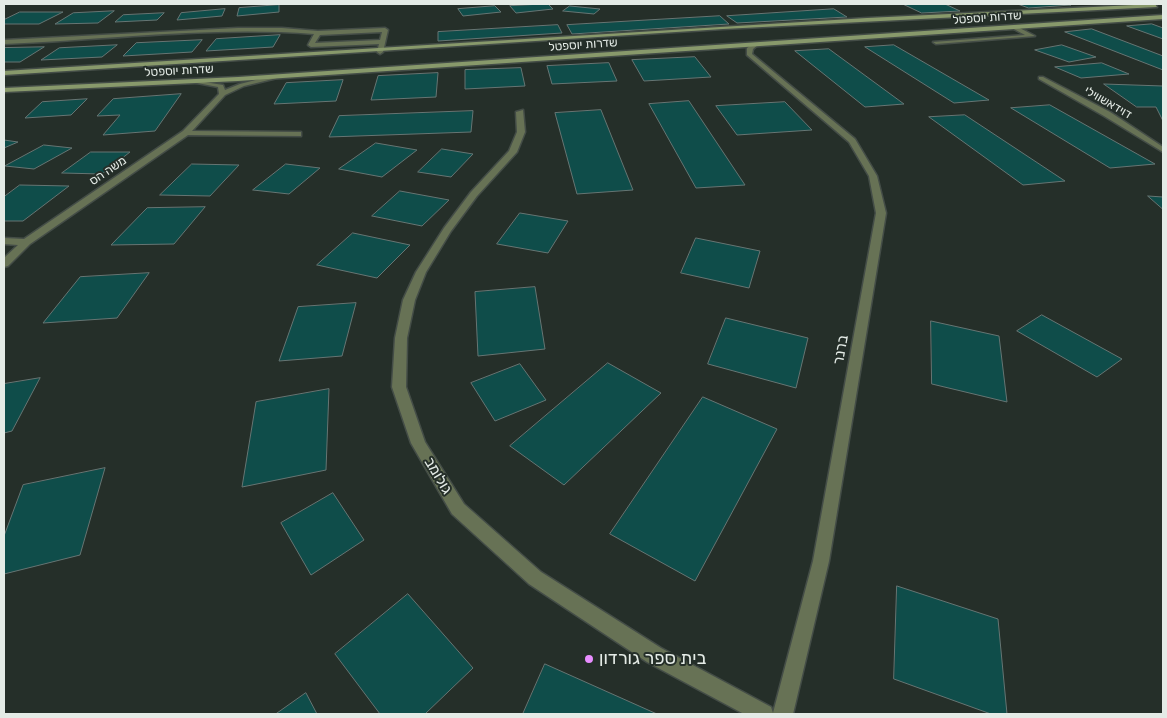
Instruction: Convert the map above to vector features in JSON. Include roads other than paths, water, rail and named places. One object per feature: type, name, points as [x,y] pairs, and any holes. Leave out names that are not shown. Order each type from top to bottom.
[{"type":"street","points":[[1157,5],[1153,9],[1163,16]]},
{"type":"street","name":"שדרות יוספטל","points":[[4,73],[380,52],[724,29],[1157,5]]},
{"type":"street","name":"שדרות יוספטל","points":[[4,90],[275,77],[1163,16]]},
{"type":"street","points":[[936,42],[1032,36],[1014,27]]},
{"type":"street","points":[[4,42],[238,30],[282,30],[318,33],[384,30],[380,52]]},
{"type":"street","points":[[318,33],[311,45],[382,42]]},
{"type":"street","name":"ברנר","points":[[756,44],[750,48],[749,54],[852,141],[873,176],[881,213],[821,561],[783,714]]},
{"type":"street","name":"משה הס","points":[[4,264],[26,242],[186,133],[223,94],[242,85],[275,77]]},
{"type":"street","name":"דוידאשווילי","points":[[1041,78],[1107,114],[1163,150]]},
{"type":"street","points":[[194,81],[221,86],[223,94]]},
{"type":"street","name":"גולומב","points":[[520,112],[521,132],[513,152],[474,194],[447,230],[421,272],[410,300],[401,338],[399,387],[418,443],[458,509],[535,578],[654,655],[764,714]]},
{"type":"street","points":[[186,133],[298,134]]},
{"type":"street","points":[[4,241],[26,242]]},
{"type":"place","name":"בית ספר גורדון","points":[[589,659]]}]
